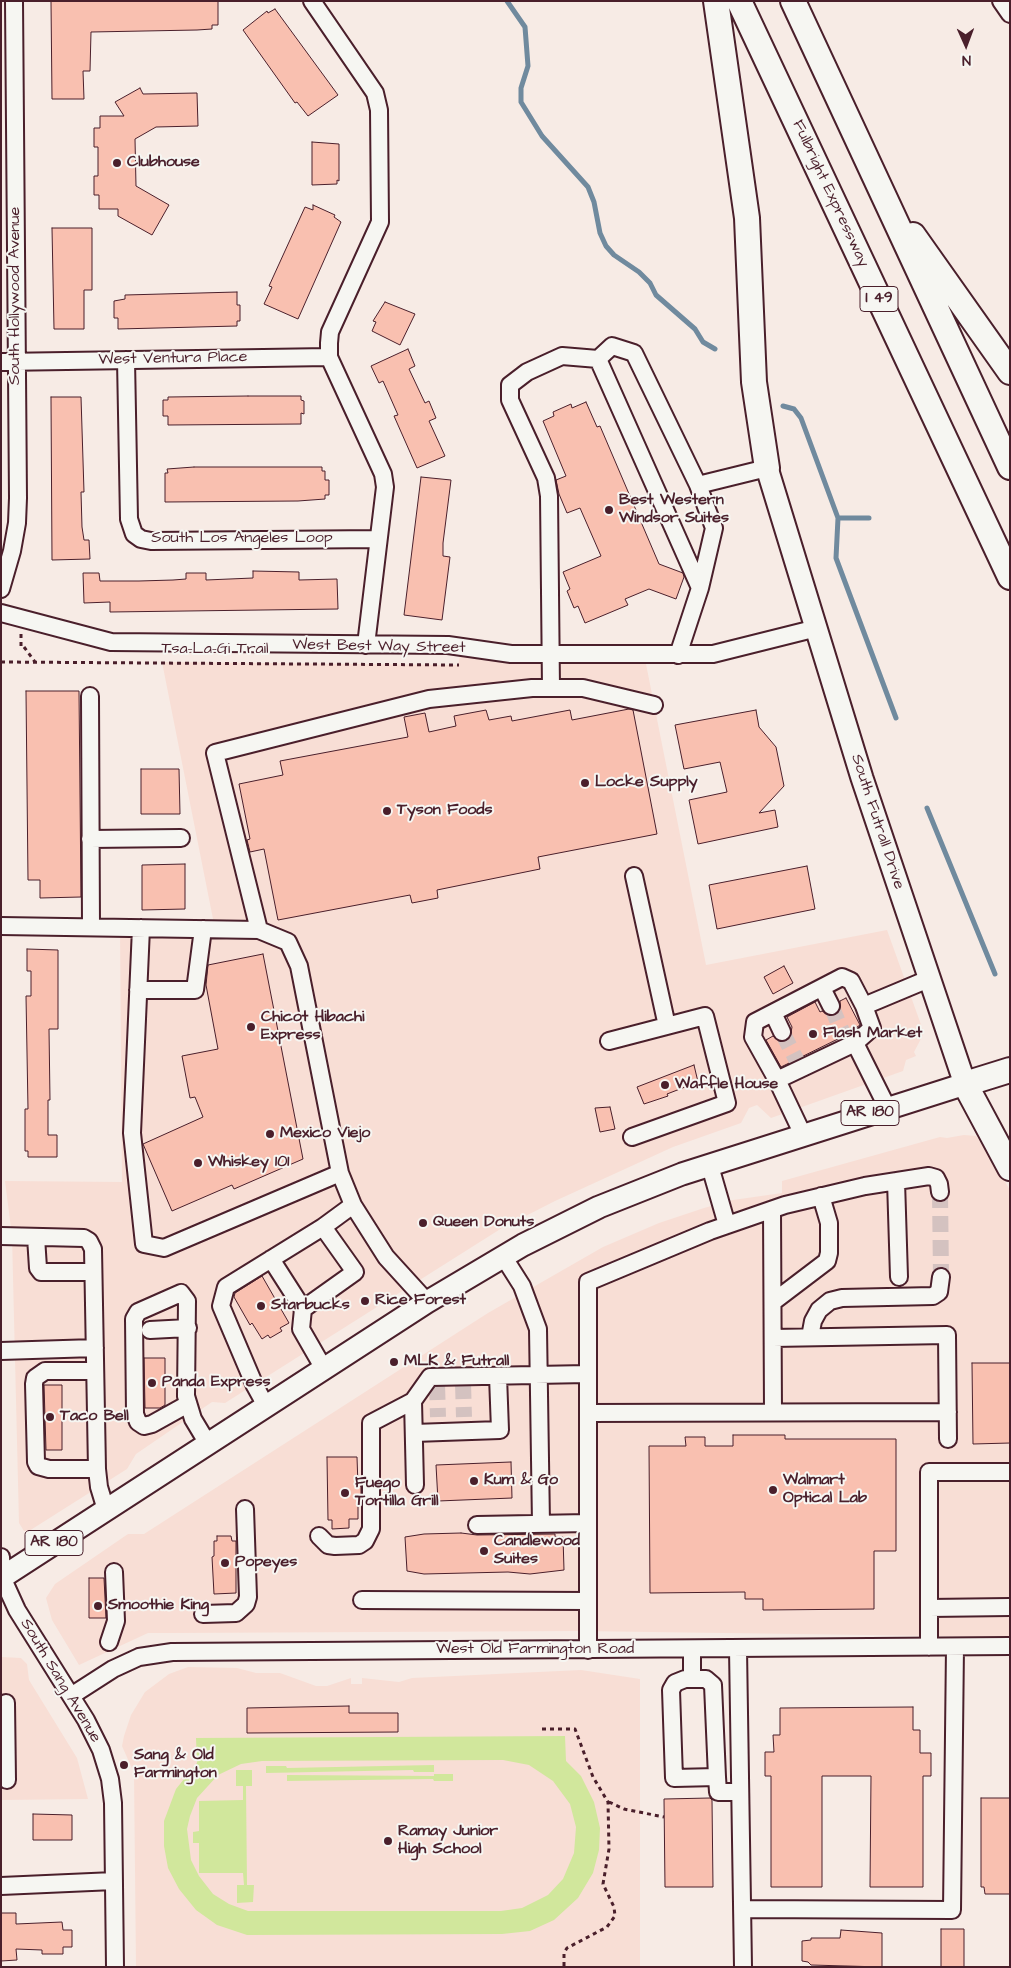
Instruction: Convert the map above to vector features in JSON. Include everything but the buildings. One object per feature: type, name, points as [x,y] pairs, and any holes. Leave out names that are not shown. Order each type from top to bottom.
[{"type":"highway","points":[[716,1],[747,218],[754,382],[767,468]]},
{"type":"highway","name":"Fulbright Expressway","points":[[739,1],[1010,578]]},
{"type":"highway","points":[[794,1],[876,183],[1010,466]]},
{"type":"highway","points":[[876,183],[1010,372]]},
{"type":"highway","points":[[965,1084],[1010,1070]]},
{"type":"highway","name":"South Futrall Drive","points":[[965,1084],[1010,1168]]},
{"type":"main road","name":"South Futrall Drive","points":[[767,468],[862,778],[908,918],[931,978],[965,1084]]},
{"type":"main road","name":"AR 180","points":[[2,1571],[106,1510],[427,1302],[503,1256],[599,1207],[682,1174],[804,1137],[888,1107],[965,1084]]},
{"type":"street","name":"South Hollywood Avenue","points":[[1,589],[17,523],[9,362],[14,1]]},
{"type":"street","points":[[312,1],[375,93],[379,110],[380,222],[330,332],[329,357],[383,474],[385,487],[366,645]]},
{"type":"street","points":[[1001,1],[1010,14]]},
{"type":"street","points":[[551,688],[549,496],[546,478],[510,400],[510,385],[527,372],[562,356],[598,359],[612,346],[634,353],[698,485],[714,528],[700,588],[678,655]]},
{"type":"street","name":"West Ventura Place","points":[[9,362],[329,357]]},
{"type":"street","points":[[598,359],[700,588]]},
{"type":"street","name":"South Los Angeles Loop","points":[[126,360],[128,519],[134,534],[141,539],[151,541],[378,539]]},
{"type":"street","points":[[698,485],[767,468]]},
{"type":"street","name":"West Best Way Street","points":[[1,613],[111,642],[448,645],[494,653],[713,654],[817,628]]},
{"type":"street","points":[[259,930],[215,753],[429,699],[532,688],[583,688],[654,705]]},
{"type":"street","points":[[90,696],[91,927]]},
{"type":"street","points":[[90,839],[180,838]]},
{"type":"street","points":[[634,876],[667,1026]]},
{"type":"street","points":[[1,926],[259,930],[288,942],[299,966],[340,1173],[353,1205],[386,1257],[427,1302]]},
{"type":"street","points":[[141,928],[132,1133],[144,1244],[164,1248],[340,1173]]},
{"type":"street","points":[[138,990],[195,990],[203,929]]},
{"type":"street","points":[[777,1080],[799,1065],[850,1042],[872,1028],[864,1006],[851,981],[842,977],[755,1022],[753,1037],[777,1080],[804,1137]]},
{"type":"street","points":[[864,1006],[931,978]]},
{"type":"street","points":[[822,988],[831,1006]]},
{"type":"street","points":[[773,1013],[782,1032]]},
{"type":"street","points":[[609,1041],[705,1016],[727,1103],[632,1137]]},
{"type":"street","points":[[850,1042],[888,1107]]},
{"type":"street","points":[[710,1166],[727,1225]]},
{"type":"street","points":[[588,1650],[588,1282],[727,1225],[821,1196],[929,1176],[936,1178],[940,1184],[940,1192]]},
{"type":"street","points":[[896,1181],[898,1277]]},
{"type":"street","points":[[772,1302],[827,1261],[829,1253],[829,1223],[821,1196]]},
{"type":"street","points":[[266,1406],[255,1386],[221,1306],[226,1287],[323,1227],[353,1205]]},
{"type":"street","points":[[772,1210],[773,1412]]},
{"type":"street","points":[[303,1309],[355,1272],[323,1227]]},
{"type":"street","points":[[1,1236],[84,1238],[89,1241],[93,1249],[97,1469],[99,1487],[106,1510]]},
{"type":"street","points":[[36,1237],[38,1268],[41,1272],[93,1272]]},
{"type":"street","points":[[503,1256],[522,1286],[538,1329],[541,1524]]},
{"type":"street","points":[[271,1259],[303,1309],[301,1329],[324,1369]]},
{"type":"street","points":[[810,1337],[813,1321],[819,1310],[830,1301],[842,1298],[934,1296],[939,1292],[941,1277]]},
{"type":"street","points":[[188,1404],[152,1424],[144,1426],[138,1422],[135,1414],[134,1319],[138,1312],[180,1294],[188,1301],[186,1396],[193,1419],[208,1444]]},
{"type":"street","points":[[150,1330],[188,1328]]},
{"type":"street","points":[[773,1338],[947,1335],[948,1439]]},
{"type":"street","points":[[1,1351],[94,1348]]},
{"type":"street","points":[[95,1371],[44,1371],[35,1378],[34,1384],[36,1462],[38,1466],[49,1469],[97,1469]]},
{"type":"street","points":[[319,1536],[328,1545],[353,1546],[359,1545],[370,1535],[371,1423],[413,1401],[430,1377],[437,1381],[498,1376],[587,1374]]},
{"type":"street","points":[[414,1432],[438,1425],[464,1424],[500,1430],[498,1376]]},
{"type":"street","points":[[413,1401],[415,1485]]},
{"type":"street","points":[[588,1413],[948,1412]]},
{"type":"street","points":[[929,1647],[929,1472],[1010,1472]]},
{"type":"street","points":[[203,1614],[236,1613],[246,1604],[248,1597],[245,1509]]},
{"type":"street","points":[[477,1525],[588,1523]]},
{"type":"street","name":"South Sang Avenue","points":[[2,1571],[17,1610],[101,1750],[110,1779],[113,1803],[115,1967]]},
{"type":"street","points":[[109,1642],[116,1621],[114,1572]]},
{"type":"street","points":[[362,1600],[588,1601]]},
{"type":"street","points":[[929,1608],[1010,1607]]},
{"type":"street","name":"West Old Farmington Road","points":[[70,1696],[113,1669],[139,1657],[172,1652],[1010,1646]]},
{"type":"street","points":[[742,1909],[952,1910],[954,1647]]},
{"type":"street","points":[[738,1648],[743,1967]]},
{"type":"street","points":[[692,1649],[692,1679]]},
{"type":"street","points":[[717,1777],[674,1778],[671,1690],[675,1683],[692,1679],[706,1679],[713,1685],[716,1712],[718,1792],[740,1792]]},
{"type":"street","points":[[6,1703],[7,1780]]},
{"type":"street","points":[[716,1712],[739,1711]]},
{"type":"street","points":[[1,1886],[114,1881]]},
{"type":"path","points":[[22,629],[21,647],[24,647],[36,662]]},
{"type":"path","name":"Tsa-La-Gi Trail","points":[[1,662],[459,665]]},
{"type":"path","points":[[542,1729],[575,1729],[593,1777],[608,1802],[610,1844],[603,1884],[614,1907],[615,1916],[607,1927],[567,1948],[564,1953],[564,1967]]},
{"type":"path","points":[[608,1802],[624,1809],[664,1817]]},
{"type":"shaded area","points":[[462,647],[644,654],[706,965],[887,930],[924,1033],[914,1052],[916,1056],[906,1060],[903,1071],[771,1118],[757,1105],[749,1108],[741,1123],[673,1147],[555,1201],[502,1228],[225,1403],[212,1402],[136,1454],[127,1469],[29,1531],[24,1531],[19,1523],[12,1236],[5,1181],[122,1182],[120,928],[215,929],[162,662],[458,665]]},
{"type":"shaded area","points":[[964,1135],[976,1136],[1010,1190],[1010,1637],[580,1631],[148,1633],[79,1665],[52,1620],[46,1598],[55,1584],[128,1534],[144,1534],[488,1313],[603,1247],[659,1223],[704,1208],[733,1200],[782,1193],[782,1181],[940,1137],[947,1138]]},
{"type":"shaded area","points":[[1,1657],[21,1658],[27,1664],[29,1680],[77,1758],[88,1799],[1,1800]]},
{"type":"shaded area","name":"Ramay Junior High School","points":[[188,1667],[237,1668],[256,1673],[280,1673],[316,1686],[327,1686],[351,1678],[351,1684],[362,1684],[362,1678],[399,1682],[412,1678],[581,1670],[640,1679],[640,1967],[136,1967],[134,1773],[122,1746],[131,1715],[145,1692],[169,1674]]},
{"type":"green space","points":[[565,1736],[566,1761],[581,1776],[594,1802],[600,1828],[599,1850],[593,1873],[578,1898],[554,1920],[530,1931],[502,1934],[247,1935],[217,1925],[196,1910],[179,1889],[168,1868],[164,1846],[164,1821],[176,1789],[197,1763],[196,1738]],"holes":[[[503,1760],[529,1765],[553,1781],[570,1804],[576,1827],[574,1853],[563,1879],[548,1895],[522,1908],[501,1911],[248,1911],[229,1904],[213,1894],[199,1876],[191,1860],[187,1829],[197,1798],[218,1775],[241,1764],[262,1761]]]},
{"type":"green space","points":[[434,1765],[434,1772],[414,1772],[413,1770],[266,1773],[266,1766],[286,1766],[287,1768]]},
{"type":"green space","points":[[236,1770],[252,1770],[252,1786],[246,1786],[247,1885],[254,1885],[253,1902],[237,1903],[237,1885],[244,1885],[243,1873],[199,1873],[199,1843],[193,1843],[193,1832],[199,1831],[199,1801],[243,1800],[243,1786],[236,1786]]},
{"type":"green space","points":[[434,1774],[453,1774],[453,1781],[434,1781],[433,1779],[287,1781],[287,1775],[434,1776]]},
{"type":"waterway","points":[[507,1],[525,27],[528,66],[521,88],[521,102],[542,136],[588,187],[594,202],[600,233],[606,246],[614,255],[639,272],[650,283],[656,295],[695,329],[703,342],[715,349]]},
{"type":"waterway","points":[[783,406],[794,409],[801,418],[838,518],[836,558],[896,718]]},
{"type":"waterway","points":[[838,518],[869,518]]},
{"type":"waterway","points":[[927,808],[995,974]]},
{"type":"tunnel","points":[[831,1006],[844,1036]]},
{"type":"tunnel","points":[[782,1032],[797,1061]]},
{"type":"tunnel","points":[[940,1192],[941,1277]]},
{"type":"tunnel","points":[[463,1383],[464,1417]]},
{"type":"tunnel","points":[[437,1384],[438,1417]]},
{"type":"place","name":"Clubhouse","points":[[117,163]]},
{"type":"place","name":"Best Western Windsor Suites","points":[[609,510]]},
{"type":"place","name":"Locke Supply","points":[[585,783]]},
{"type":"place","name":"Tyson Foods","points":[[387,811]]},
{"type":"place","name":"Chicot Hibachi Express","points":[[251,1027]]},
{"type":"place","name":"Flash Market","points":[[813,1034]]},
{"type":"place","name":"Waffle House","points":[[665,1085]]},
{"type":"place","name":"Mexico Viejo","points":[[270,1134]]},
{"type":"place","name":"Whiskey 101","points":[[198,1163]]},
{"type":"place","name":"Queen Donuts","points":[[423,1223]]},
{"type":"place","name":"Rice Forest","points":[[365,1301]]},
{"type":"place","name":"Starbucks","points":[[261,1306]]},
{"type":"place","name":"MLK & Futrall","points":[[394,1362]]},
{"type":"place","name":"Panda Express","points":[[152,1383]]},
{"type":"place","name":"Taco Bell","points":[[50,1417]]},
{"type":"place","name":"Kum & Go","points":[[474,1481]]},
{"type":"place","name":"Walmart Optical Lab","points":[[773,1490]]},
{"type":"place","name":"Fuego Tortilla Grill","points":[[345,1493]]},
{"type":"place","name":"Candlewood Suites","points":[[484,1551]]},
{"type":"place","name":"Popeyes","points":[[225,1563]]},
{"type":"place","name":"Smoothie King","points":[[98,1606]]},
{"type":"place","name":"Sang & Old Farmington","points":[[124,1765]]},
{"type":"place","name":"Ramay Junior High School","points":[[388,1841]]}]
